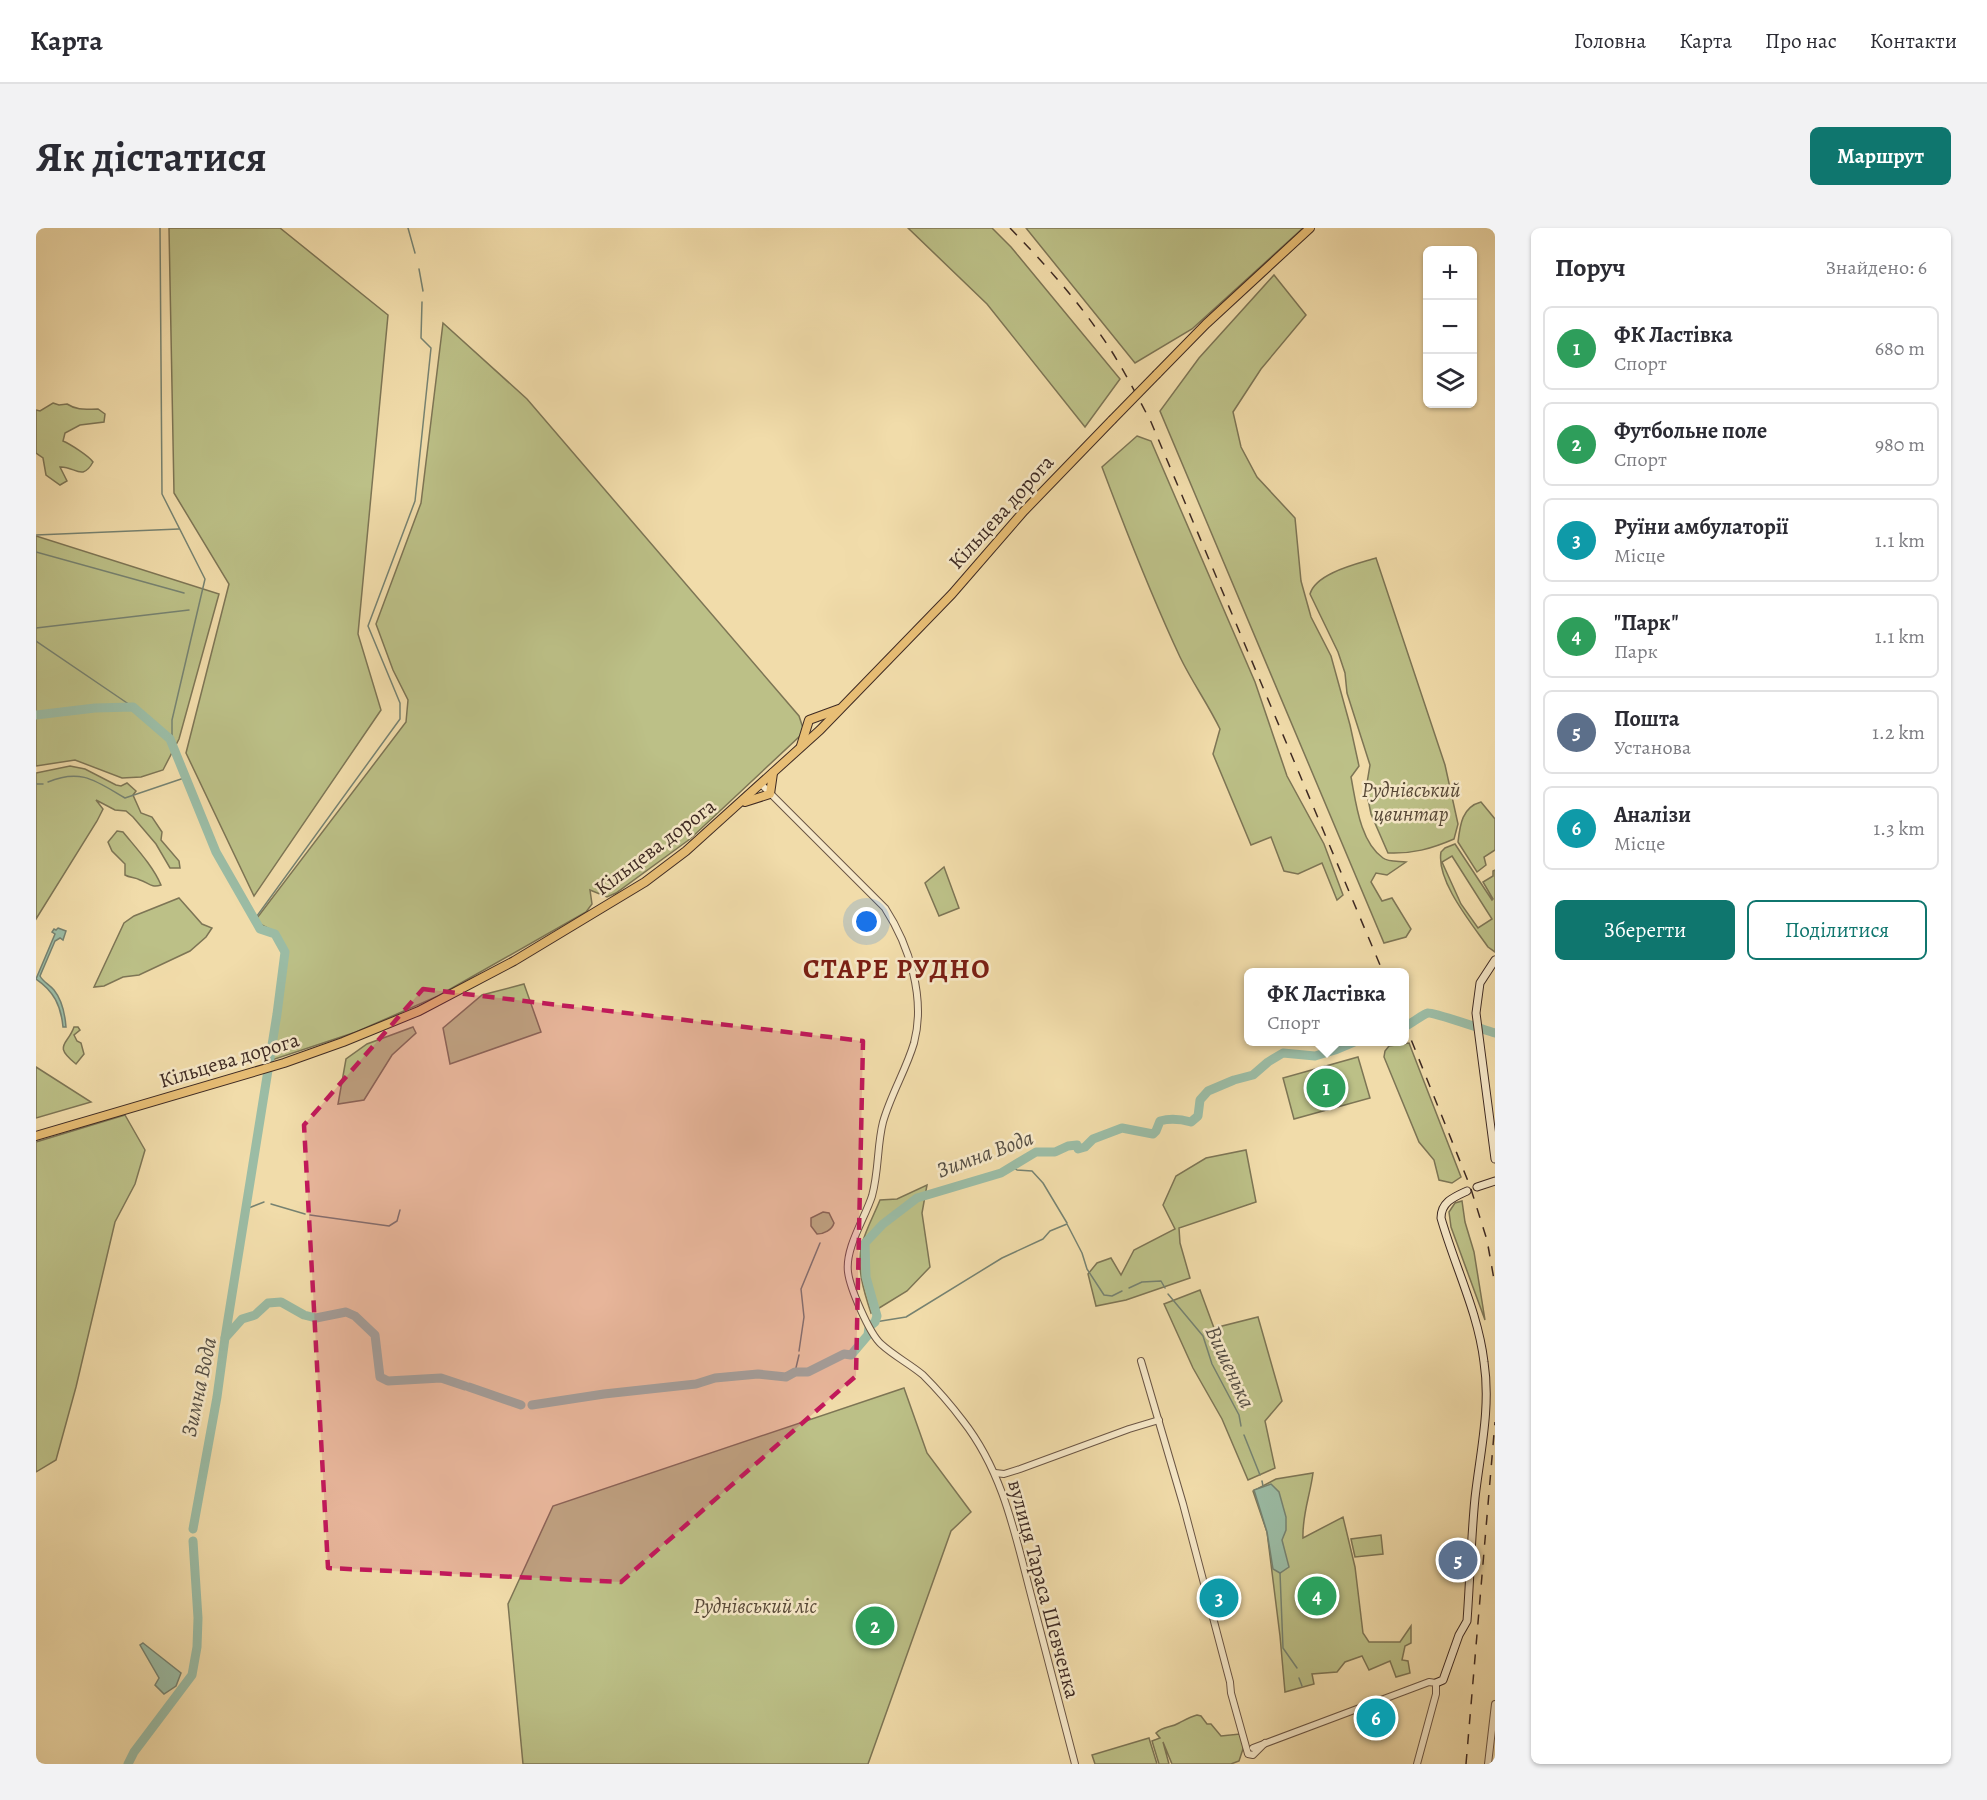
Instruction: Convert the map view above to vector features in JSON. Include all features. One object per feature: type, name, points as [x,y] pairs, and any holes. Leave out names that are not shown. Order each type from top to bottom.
[{"type":"highway","name":"Кільцева дорога","points":[[36,1136],[284,1062],[344,1042],[419,1011],[514,961],[645,882],[686,851],[740,804],[842,708],[952,594],[1024,511],[1112,420],[1206,324],[1310,228]]},
{"type":"highway","points":[[801,748],[809,720],[842,708]]},
{"type":"highway","points":[[740,804],[770,794],[773,774]]},
{"type":"main road","points":[[1495,960],[1480,983],[1477,996],[1477,1019],[1495,1159]]},
{"type":"main road","points":[[1478,1187],[1495,1181]]},
{"type":"main road","points":[[1436,1683],[1443,1680],[1459,1635],[1467,1621],[1473,1524],[1487,1392],[1485,1363],[1479,1333],[1441,1218],[1444,1204],[1467,1191]]},
{"type":"street","points":[[761,784],[770,794]]},
{"type":"street","name":"вулиця Тараса Шевченка","points":[[770,794],[885,908],[900,935],[910,962],[916,987],[917,1015],[914,1041],[883,1124],[879,1164],[872,1196],[849,1255],[848,1271],[865,1317],[880,1343],[922,1375],[963,1421],[995,1473],[1004,1493],[1075,1764]]},
{"type":"street","points":[[1141,1361],[1159,1420],[1245,1742],[1252,1749],[1429,1682],[1436,1683],[1434,1701],[1417,1764]]},
{"type":"street","points":[[995,1473],[1004,1474],[1020,1469],[1159,1420]]},
{"type":"street","points":[[1488,1764],[1495,1704]]},
{"type":"highlighted area","points":[[423,989],[863,1041],[856,1376],[621,1582],[328,1568],[304,1125]]},
{"type":"green space","points":[[169,228],[280,228],[388,315],[358,634],[381,710],[254,896],[186,753],[229,584],[174,493]]},
{"type":"green space","points":[[908,228],[992,228],[1011,247],[1120,379],[1085,427],[987,304]]},
{"type":"green space","points":[[1026,228],[1303,228],[1192,329],[1135,363]]},
{"type":"green space","points":[[1274,275],[1306,315],[1261,369],[1233,412],[1241,447],[1257,477],[1295,518],[1301,581],[1311,617],[1331,656],[1350,725],[1359,766],[1351,777],[1364,832],[1375,851],[1383,858],[1406,862],[1387,875],[1376,873],[1371,882],[1382,901],[1392,898],[1411,929],[1406,937],[1384,943],[1160,411],[1199,358]]},
{"type":"green space","points":[[443,323],[527,399],[799,716],[803,728],[801,735],[690,839],[616,893],[607,897],[590,890],[592,904],[586,912],[438,996],[356,1032],[272,1060],[288,952],[277,933],[260,924],[257,918],[406,722],[408,700],[393,670],[376,624],[421,503]]},
{"type":"green space","points":[[53,403],[67,404],[78,409],[98,409],[105,414],[104,422],[80,425],[65,433],[63,441],[79,450],[93,462],[82,472],[60,467],[67,481],[60,485],[46,475],[43,458],[36,453],[36,410],[40,411]]},
{"type":"green space","points":[[1137,436],[1151,441],[1255,682],[1287,776],[1324,844],[1343,895],[1337,900],[1322,863],[1298,874],[1284,871],[1271,837],[1251,845],[1213,754],[1220,729],[1169,634],[1102,467]]},
{"type":"green space","points":[[36,536],[219,594],[179,739],[163,770],[141,777],[122,778],[75,760],[36,766]]},
{"type":"green space","name":"Руднівський цвинтар","points":[[1376,558],[1445,765],[1458,824],[1454,839],[1405,853],[1388,853],[1371,814],[1366,789],[1370,765],[1347,693],[1345,673],[1338,652],[1310,594],[1320,580],[1329,575],[1348,566]]},
{"type":"green space","points":[[70,766],[85,769],[116,785],[121,786],[127,783],[136,791],[133,795],[141,813],[152,817],[162,832],[161,840],[179,861],[180,868],[170,868],[156,844],[126,811],[115,810],[96,800],[103,809],[97,821],[36,919],[36,773]]},
{"type":"green space","points":[[1481,802],[1495,819],[1495,850],[1484,857],[1486,865],[1477,872],[1458,842],[1463,817],[1470,808]]},
{"type":"green space","points":[[117,831],[123,832],[139,851],[161,885],[152,886],[125,875],[125,864],[112,851],[108,842]]},
{"type":"green space","points":[[1455,844],[1492,900],[1483,882],[1493,876],[1495,870],[1495,952],[1488,947],[1473,927],[1449,889],[1441,863],[1441,852]],"holes":[[[1452,856],[1492,919],[1478,928],[1461,904],[1442,862]]]},
{"type":"green space","points":[[944,867],[959,908],[939,916],[925,883]]},
{"type":"green space","points":[[179,898],[202,924],[212,928],[206,937],[190,951],[139,975],[123,977],[104,986],[94,987],[124,923],[134,916]]},
{"type":"green space","points":[[524,984],[541,1032],[450,1064],[443,1028],[482,995]]},
{"type":"green space","points":[[74,1027],[80,1030],[74,1035],[81,1043],[84,1054],[76,1064],[63,1049]]},
{"type":"green space","points":[[413,1027],[416,1033],[392,1055],[364,1100],[338,1104],[346,1059],[367,1044]]},
{"type":"green space","points":[[1409,1043],[1461,1177],[1452,1183],[1439,1180],[1434,1160],[1419,1142],[1384,1057],[1389,1046],[1409,1046]]},
{"type":"green space","points":[[1358,1057],[1370,1098],[1294,1119],[1283,1078]]},
{"type":"green space","points":[[36,1067],[91,1102],[36,1118]]},
{"type":"green space","points":[[125,1115],[145,1150],[135,1184],[115,1222],[76,1387],[56,1460],[36,1472],[36,1142]]},
{"type":"green space","points":[[1246,1150],[1256,1202],[1179,1228],[1180,1243],[1190,1278],[1126,1300],[1096,1306],[1088,1274],[1097,1263],[1111,1258],[1121,1275],[1134,1250],[1175,1229],[1163,1205],[1176,1176],[1206,1158]]},
{"type":"green space","points":[[927,1185],[922,1213],[930,1267],[907,1291],[871,1313],[860,1270],[860,1253],[870,1222],[880,1200],[897,1199]]},
{"type":"green space","points":[[1462,1201],[1465,1222],[1474,1252],[1485,1320],[1451,1227],[1449,1212],[1455,1203]]},
{"type":"green space","points":[[823,1212],[829,1213],[834,1223],[827,1231],[817,1234],[811,1226],[811,1218]]},
{"type":"green space","points":[[1200,1290],[1214,1328],[1258,1317],[1282,1401],[1265,1421],[1275,1468],[1248,1480],[1222,1419],[1193,1368],[1164,1304]]},
{"type":"green space","name":"Руднівський ліс","points":[[904,1388],[927,1453],[971,1512],[951,1531],[868,1764],[523,1764],[508,1604],[553,1506]]},
{"type":"green space","points":[[1313,1473],[1305,1513],[1303,1538],[1343,1517],[1355,1567],[1363,1633],[1369,1642],[1400,1642],[1411,1626],[1411,1643],[1405,1646],[1402,1660],[1408,1661],[1410,1673],[1396,1677],[1390,1661],[1369,1670],[1362,1656],[1345,1662],[1337,1672],[1312,1674],[1314,1684],[1285,1692],[1267,1532],[1253,1491],[1276,1479]]},
{"type":"green space","points":[[1381,1535],[1383,1554],[1355,1557],[1351,1539]]},
{"type":"green space","points":[[1197,1715],[1201,1716],[1207,1724],[1211,1724],[1221,1736],[1240,1734],[1244,1746],[1239,1761],[1231,1764],[1172,1764],[1163,1742],[1169,1764],[1159,1764],[1152,1741],[1160,1738],[1156,1733]]},
{"type":"green space","points":[[1149,1738],[1157,1764],[1095,1764],[1092,1755]]},
{"type":"shaded area","points":[[58,928],[66,931],[63,940],[60,938],[55,941],[40,976],[59,998],[66,1027],[63,1027],[56,1000],[36,979],[55,934],[52,932]]},
{"type":"shaded area","points":[[1271,1484],[1279,1492],[1286,1517],[1286,1530],[1282,1540],[1289,1567],[1280,1573],[1273,1569],[1267,1532],[1254,1490]]},
{"type":"shaded area","points":[[143,1643],[181,1673],[176,1686],[164,1694],[155,1685],[159,1678],[140,1645]]},
{"type":"waterway","points":[[160,228],[162,494],[205,579],[172,720],[172,742]]},
{"type":"waterway","points":[[408,228],[415,253]]},
{"type":"waterway","points":[[419,269],[423,291]]},
{"type":"waterway","points":[[254,920],[400,719],[400,703],[368,626],[415,501],[431,348],[421,338],[422,302]]},
{"type":"waterway","points":[[36,535],[179,529]]},
{"type":"waterway","points":[[36,552],[184,593]]},
{"type":"waterway","points":[[36,628],[189,610]]},
{"type":"waterway","points":[[36,641],[133,707]]},
{"type":"waterway","points":[[36,715],[95,708],[133,707],[170,739],[216,852],[260,929],[275,934],[285,952],[225,1338]]},
{"type":"waterway","points":[[48,782],[79,776],[97,782],[125,798],[187,777]]},
{"type":"waterway","points":[[36,784],[43,784]]},
{"type":"waterway","name":"Зимна Вода","points":[[1409,1024],[1423,1015],[1432,1013],[1495,1033]]},
{"type":"waterway","name":"Зимна Вода","points":[[532,1405],[696,1384],[715,1378],[758,1374],[786,1377],[795,1372],[808,1372],[844,1354],[851,1355],[868,1335],[869,1327],[875,1322],[877,1316],[866,1277],[865,1243],[883,1224],[917,1198],[1001,1173],[1036,1152],[1055,1152],[1077,1145],[1078,1149],[1085,1147],[1093,1139],[1122,1128],[1153,1134],[1160,1121],[1176,1119],[1191,1122],[1198,1116],[1200,1100],[1208,1091],[1253,1075],[1283,1053],[1315,1056],[1344,1046]]},
{"type":"waterway","points":[[1013,1167],[1017,1170],[1032,1171],[1043,1183],[1067,1223]]},
{"type":"waterway","points":[[246,1209],[264,1202]]},
{"type":"waterway","points":[[271,1204],[305,1214]]},
{"type":"waterway","points":[[310,1215],[389,1226],[397,1221],[400,1210]]},
{"type":"waterway","points":[[875,1322],[906,1317],[1002,1258],[1043,1239],[1050,1231],[1067,1224],[1082,1253],[1087,1269],[1104,1295],[1112,1296],[1122,1291]]},
{"type":"waterway","points":[[799,1351],[804,1317],[801,1289],[820,1243]]},
{"type":"waterway","name":"Вишенька","points":[[1129,1288],[1142,1282],[1161,1281],[1165,1288]]},
{"type":"waterway","name":"Вишенька","points":[[1168,1294],[1203,1336],[1212,1364],[1239,1415],[1241,1426]]},
{"type":"waterway","name":"Зимна Вода","points":[[193,1529],[217,1397],[225,1338],[242,1319],[255,1315],[268,1303],[281,1302],[304,1315],[316,1318],[346,1312],[355,1316],[375,1335],[380,1377],[388,1381],[441,1378],[465,1386]]},
{"type":"waterway","points":[[795,1372],[799,1355]]},
{"type":"waterway","name":"Зимна Вода","points":[[469,1387],[521,1405]]},
{"type":"waterway","name":"Вишенька","points":[[1244,1435],[1260,1475]]},
{"type":"waterway","name":"Вишенька","points":[[1262,1481],[1263,1486]]},
{"type":"waterway","name":"Зимна Вода","points":[[128,1764],[134,1752],[192,1675],[197,1647],[198,1618],[193,1541]]},
{"type":"waterway","points":[[1280,1573],[1283,1648],[1297,1668]]},
{"type":"waterway","points":[[1299,1678],[1302,1686]]},
{"type":"railway","points":[[1010,228],[1057,279],[1090,320],[1121,366],[1151,422],[1381,968]]},
{"type":"railway","points":[[1409,1034],[1470,1186],[1487,1240],[1495,1285]]},
{"type":"railway","points":[[1466,1764],[1495,1422]]},
{"type":"place","name":"ФК Ластівка","points":[[1326,1088]]},
{"type":"place","name":"Пошта","points":[[1458,1560]]},
{"type":"place","name":"\"Парк\"","points":[[1317,1596]]},
{"type":"place","name":"Руїни амбулаторії","points":[[1219,1598]]},
{"type":"place","name":"Футбольне поле","points":[[875,1626]]},
{"type":"place","name":"Аналізи","points":[[1376,1718]]},
{"type":"district","name":"СТАРЕ РУДНО","points":[[897,969]]}]
